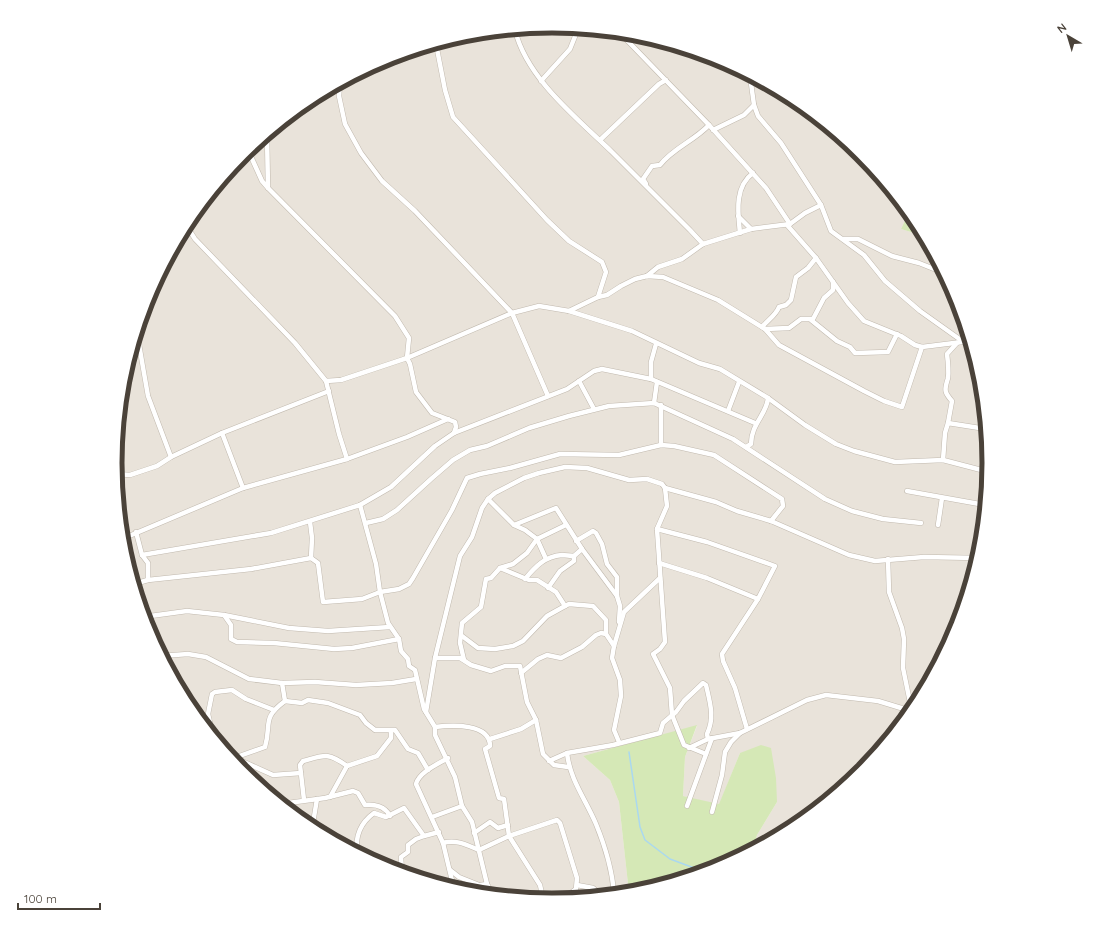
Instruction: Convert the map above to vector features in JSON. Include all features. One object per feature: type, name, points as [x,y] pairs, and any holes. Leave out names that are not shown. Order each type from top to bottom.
[{"type":"street","points":[[541,81],[570,50],[576,34]]},
{"type":"street","points":[[517,35],[522,50],[541,81],[703,244]]},
{"type":"street","points":[[627,40],[714,130],[766,188],[789,225],[864,321],[897,334],[915,345],[922,347],[964,343]]},
{"type":"street","points":[[437,49],[447,101],[453,117],[547,220],[569,241],[602,262],[606,272],[598,297]]},
{"type":"street","points":[[600,140],[659,84],[666,80]]},
{"type":"street","points":[[751,82],[754,105],[758,116],[782,143],[821,205],[831,231],[864,255],[885,281],[920,311],[964,343]]},
{"type":"street","points":[[339,90],[339,96],[345,124],[361,152],[378,175],[415,211],[512,313],[548,396]]},
{"type":"street","points":[[714,130],[744,115],[754,105]]},
{"type":"street","points":[[648,187],[643,179],[652,166],[660,165],[666,156],[702,133],[709,125]]},
{"type":"street","points":[[266,142],[268,188]]},
{"type":"street","points":[[251,156],[262,181],[268,188],[395,316],[409,338],[407,358],[410,364],[416,392],[432,412],[455,422],[456,427],[454,433]]},
{"type":"street","points":[[740,233],[738,216],[739,196],[746,178],[753,173]]},
{"type":"street","points":[[569,311],[598,297],[607,295],[621,286],[647,276],[658,268],[682,259],[703,244],[751,229],[789,225],[805,212],[821,205]]},
{"type":"street","points":[[738,216],[751,229]]},
{"type":"street","points":[[190,231],[196,239],[295,343],[326,381],[339,434],[347,459]]},
{"type":"street","points":[[831,231],[845,240],[858,239],[892,256],[919,263],[936,270]]},
{"type":"street","points":[[763,328],[768,320],[776,314],[779,307],[786,305],[791,300],[796,277],[808,268],[816,258]]},
{"type":"street","points":[[658,268],[658,272],[663,277]]},
{"type":"street","points":[[647,276],[663,277],[718,300],[763,328],[779,345],[864,391],[884,401],[902,407],[922,347]]},
{"type":"street","points":[[811,320],[815,316],[824,298],[833,290],[833,280]]},
{"type":"street","points":[[326,381],[341,380],[407,358],[512,313],[539,306],[569,311],[632,331],[656,344],[699,363],[720,369],[739,382],[768,398],[836,444],[854,451],[895,462],[943,460],[982,470]]},
{"type":"street","points":[[763,328],[789,328],[801,319],[811,320],[837,341],[850,348],[855,353],[888,352],[897,334]]},
{"type":"street","points":[[139,343],[148,396],[171,457]]},
{"type":"street","points":[[943,460],[945,433],[952,401],[945,394],[944,388],[948,377],[947,354],[957,343]]},
{"type":"street","points":[[651,379],[651,362],[656,344]]},
{"type":"street","points":[[142,555],[271,533],[310,522],[360,505],[391,487],[435,446],[454,433],[509,410],[532,404],[567,389],[594,371],[602,369],[651,379],[755,423]]},
{"type":"street","points":[[579,381],[594,410]]},
{"type":"street","points":[[654,403],[657,382]]},
{"type":"street","points":[[728,411],[739,382]]},
{"type":"street","points":[[122,474],[130,475],[157,466],[171,457],[222,433],[329,391]]},
{"type":"street","points":[[746,447],[751,444],[752,430],[767,405],[768,398]]},
{"type":"street","points":[[366,523],[383,519],[397,510],[442,469],[470,450],[487,446],[529,428],[609,406],[654,403],[661,405],[746,447],[825,499],[883,519],[921,523]]},
{"type":"street","points":[[661,405],[661,445]]},
{"type":"street","points":[[128,536],[243,488],[347,459],[407,437],[448,418]]},
{"type":"street","points":[[948,423],[981,428]]},
{"type":"street","points":[[222,433],[243,488]]},
{"type":"street","points":[[138,583],[148,580],[251,569],[311,558],[318,563],[322,602],[362,598],[380,592],[399,589],[409,584],[413,578],[452,510],[465,482],[470,476],[560,454],[619,455],[661,445],[682,447],[714,455],[782,499],[783,506],[771,521]]},
{"type":"street","points":[[426,712],[435,658],[460,556],[472,537],[482,508],[488,499],[506,486],[524,478],[565,467],[586,468],[629,480],[647,479],[662,484],[665,488],[716,502],[737,511],[771,521],[849,555],[875,561],[924,557],[972,558]]},
{"type":"street","points":[[665,488],[667,506],[657,529],[665,642],[660,649],[653,654],[670,688],[672,715],[684,746],[706,754]]},
{"type":"street","points":[[907,491],[981,504]]},
{"type":"street","points":[[938,525],[942,498]]},
{"type":"street","points":[[488,499],[514,525],[525,530],[537,539],[546,559]]},
{"type":"street","points":[[360,505],[366,523],[376,564],[380,592],[390,627],[399,639],[401,651],[408,659],[412,670],[415,670],[416,679],[426,712],[435,726],[435,735],[448,758],[455,777],[462,806],[472,822],[487,884],[490,889]]},
{"type":"street","points":[[514,525],[554,508],[576,541],[617,596]]},
{"type":"street","points":[[310,522],[312,538],[311,558]]},
{"type":"street","points":[[464,660],[460,643],[462,636],[462,623],[481,607],[486,579],[490,578],[500,568],[513,564],[527,553],[537,539],[566,525]]},
{"type":"street","points":[[657,529],[707,542],[774,564],[758,599],[722,654],[723,661],[735,688],[747,729]]},
{"type":"street","points":[[576,541],[593,531],[596,533],[604,549],[607,564],[616,577],[617,596],[620,606],[619,626]]},
{"type":"street","points":[[136,532],[142,555],[148,563],[148,580]]},
{"type":"street","points":[[548,588],[560,571],[574,561],[574,556],[582,549]]},
{"type":"street","points":[[525,579],[532,570],[546,559],[559,556],[574,556]]},
{"type":"street","points":[[888,559],[889,592],[902,628],[904,639],[903,668],[910,703]]},
{"type":"street","points":[[659,563],[707,578],[758,599]]},
{"type":"street","points":[[500,568],[525,579],[537,580],[556,592],[565,606]]},
{"type":"street","points":[[619,742],[614,730],[620,696],[620,680],[612,658],[619,626],[627,608],[660,578]]},
{"type":"street","points":[[462,636],[478,648],[495,649],[513,646],[523,641],[547,616],[569,604],[595,606],[606,622],[606,634],[614,646]]},
{"type":"street","points":[[149,616],[187,611],[224,615],[289,628],[328,631],[390,627]]},
{"type":"street","points":[[224,615],[231,625],[231,639],[237,642],[274,643],[334,649],[352,648],[399,639]]},
{"type":"street","points":[[522,673],[538,659],[551,654],[561,658],[582,647],[596,635],[601,633],[606,634]]},
{"type":"street","points":[[167,656],[188,654],[206,658],[249,678],[282,683],[315,682],[356,685],[392,683],[416,679]]},
{"type":"street","points":[[435,658],[456,658],[464,660],[471,665],[491,671],[505,666],[520,666],[528,702],[536,720],[543,754],[549,761],[556,765],[568,767]]},
{"type":"street","points":[[282,683],[285,701]]},
{"type":"street","points":[[549,761],[567,753],[613,745],[619,742],[660,733],[663,723],[691,693],[705,683],[712,714],[710,729],[707,734],[710,739],[687,806]]},
{"type":"street","points":[[211,727],[208,714],[212,694],[215,692],[232,690],[246,699],[274,710]]},
{"type":"street","points":[[689,748],[710,739],[740,733],[807,700],[826,695],[878,701],[906,709]]},
{"type":"street","points":[[237,756],[266,747],[268,736],[267,727],[274,710],[285,701],[302,703],[308,700],[328,703],[360,715],[370,728],[375,730],[396,731],[408,749],[418,753],[428,770]]},
{"type":"street","points":[[490,739],[521,729],[536,720]]},
{"type":"street","points":[[435,726],[450,725],[466,727],[483,732],[490,739],[490,746],[485,749],[499,798],[504,799],[509,836],[540,885],[542,894]]},
{"type":"street","points":[[330,797],[347,766],[377,756],[391,739],[391,731]]},
{"type":"street","points":[[712,812],[722,775],[725,752],[740,733]]},
{"type":"street","points":[[567,753],[568,767],[596,825],[610,865],[613,889]]},
{"type":"street","points":[[304,800],[300,765],[303,761],[324,756],[334,756],[347,766]]},
{"type":"street","points":[[448,758],[428,770],[416,782],[416,784],[439,832],[453,882]]},
{"type":"street","points":[[243,762],[273,775],[301,773]]},
{"type":"street","points":[[287,803],[330,797],[352,791],[358,792],[365,805],[379,806],[388,812],[390,816]]},
{"type":"street","points":[[313,821],[317,799]]},
{"type":"street","points":[[432,817],[462,806]]},
{"type":"street","points":[[356,847],[358,831],[374,813],[386,817],[404,808],[424,836]]},
{"type":"street","points":[[479,850],[509,836],[555,820],[558,821],[577,878],[577,885],[573,893]]},
{"type":"street","points":[[474,833],[490,822],[498,828],[508,825]]},
{"type":"street","points":[[402,866],[401,856],[408,852],[408,845],[411,842],[424,836],[439,832]]},
{"type":"street","points":[[443,843],[450,841],[457,843],[466,842],[479,850]]},
{"type":"street","points":[[450,870],[459,877],[479,885]]},
{"type":"street","points":[[471,886],[487,884]]},
{"type":"street","points":[[577,885],[593,888],[597,891]]},
{"type":"shaded area","points":[[552,33],[580,34],[636,41],[690,56],[717,66],[742,77],[791,106],[814,122],[856,159],[894,201],[906,218],[901,229],[916,234],[938,273],[950,299],[968,352],[974,380],[982,435],[982,492],[979,520],[968,575],[960,602],[938,654],[925,679],[894,726],[876,747],[836,787],[791,821],[755,843],[757,835],[777,802],[740,753],[719,805],[683,796],[685,757],[697,726],[583,756],[610,780],[619,802],[628,887],[580,893],[552,894],[496,890],[468,886],[414,871],[362,850],[313,821],[290,805],[248,768],[210,726],[179,679],[154,628],[136,575],[130,547],[122,492],[122,435],[130,380],[144,325],[154,299],[179,248],[194,224],[210,201],[248,159],[290,122],[313,106],[362,77],[387,66],[414,56],[468,41],[524,34]]},
{"type":"green space","points":[[906,218],[916,234],[901,229]]},
{"type":"green space","points":[[697,725],[685,757],[683,796],[719,804],[740,753],[761,745],[771,748],[776,778],[777,802],[757,835],[755,843],[717,861],[690,871],[628,887],[619,802],[610,780],[583,756]]},
{"type":"waterway","points":[[629,752],[640,827],[645,840],[670,859],[696,869]]}]
